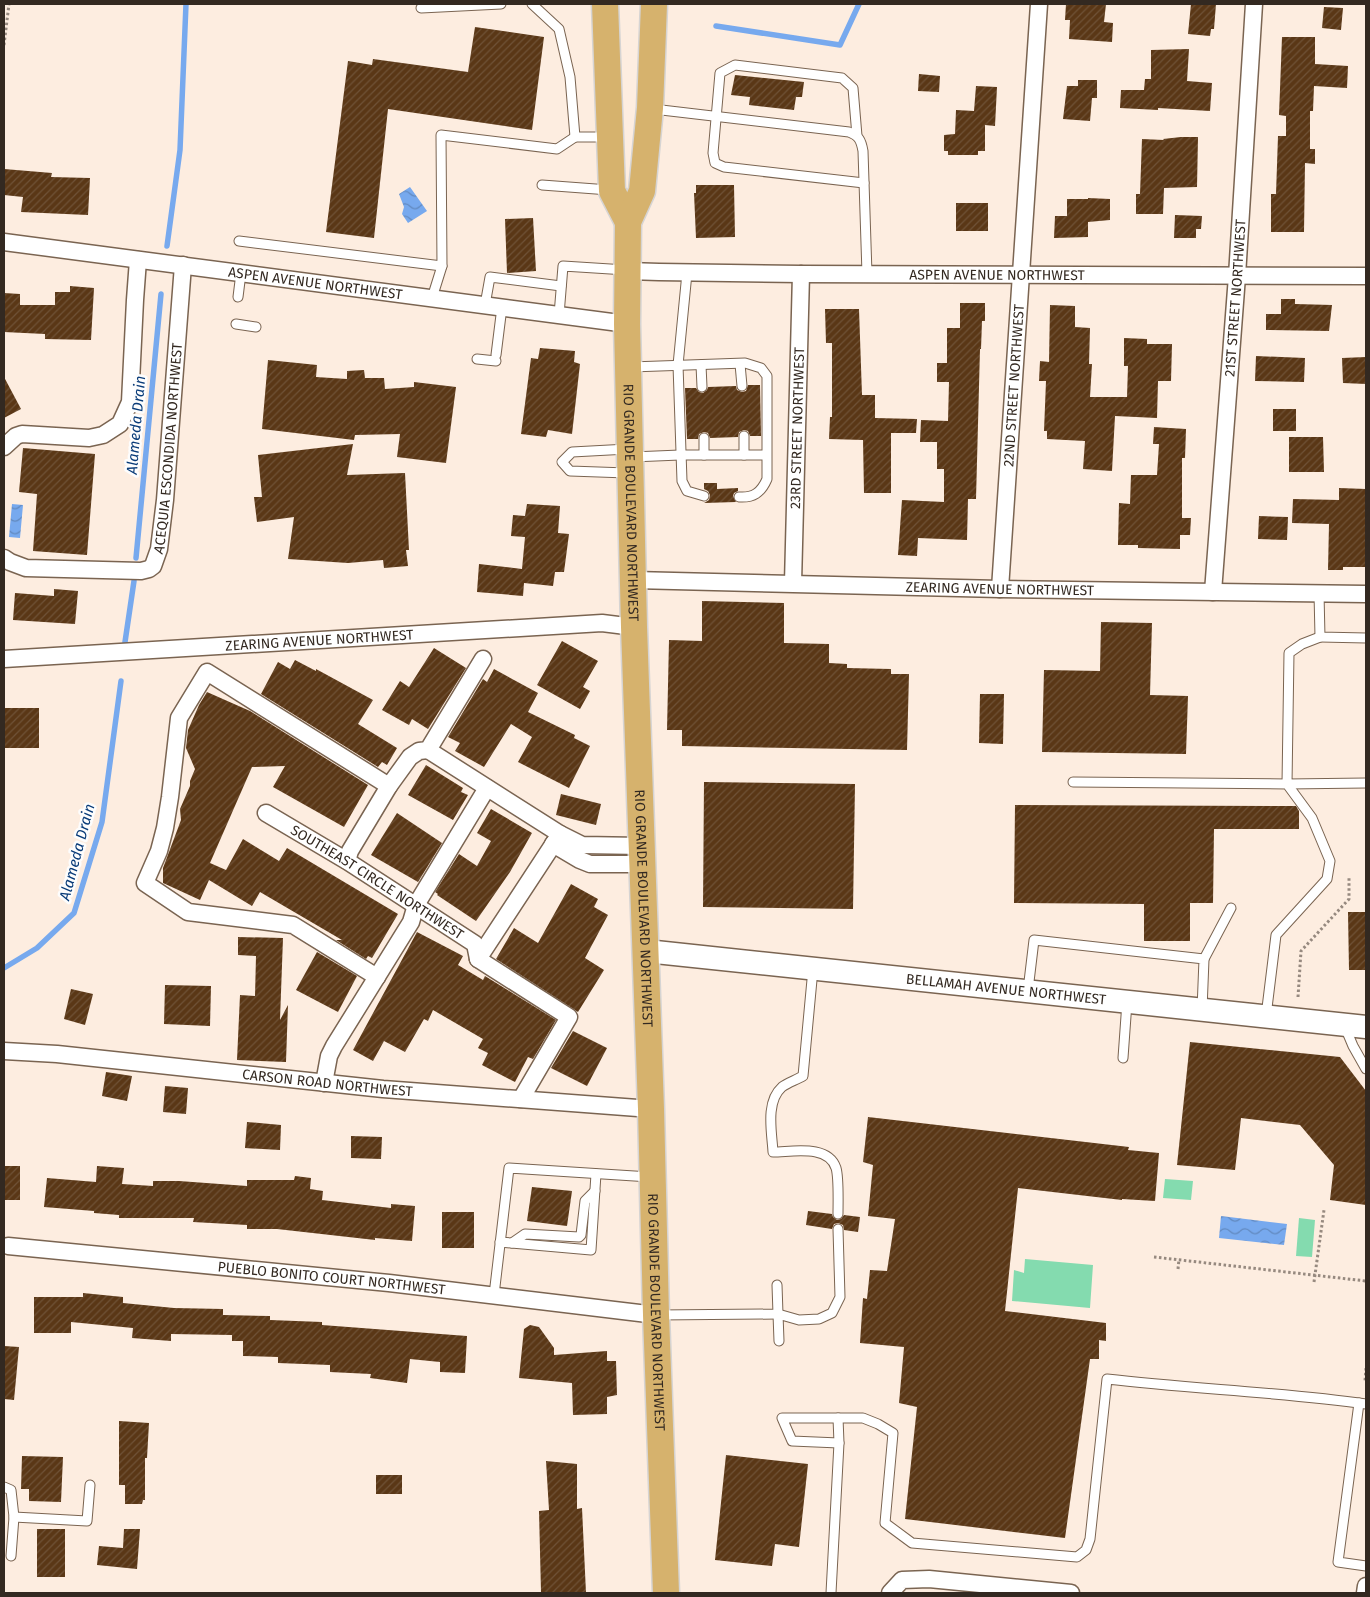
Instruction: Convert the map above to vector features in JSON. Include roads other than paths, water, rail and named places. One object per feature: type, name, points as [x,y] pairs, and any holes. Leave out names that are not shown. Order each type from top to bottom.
[{"type":"main road","name":"RIO GRANDE BOULEVARD NORTHWEST","points":[[605,4],[612,191],[628,222]]},
{"type":"main road","name":"RIO GRANDE BOULEVARD NORTHWEST","points":[[654,4],[650,108],[642,191],[628,222],[627,324],[634,627],[666,1593]]},
{"type":"street","name":"22ND STREET NORTHWEST","points":[[1000,589],[1038,4]]},
{"type":"street","name":"21ST STREET NORTHWEST","points":[[1213,592],[1237,276],[1254,4]]},
{"type":"street","name":"ASPEN AVENUE NORTHWEST","points":[[4,242],[627,324]]},
{"type":"street","points":[[4,447],[16,436],[22,434],[89,438],[103,434],[120,424],[130,402],[138,260]]},
{"type":"street","name":"ACEQUIA ESCONDIDA NORTHWEST","points":[[4,558],[26,568],[141,571],[150,569],[153,566],[159,548],[165,500],[183,265]]},
{"type":"street","name":"ASPEN AVENUE NORTHWEST","points":[[628,271],[801,274],[1366,276]]},
{"type":"street","name":"23RD STREET NORTHWEST","points":[[793,583],[801,274]]},
{"type":"street","name":"ZEARING AVENUE NORTHWEST","points":[[634,580],[1000,589],[1366,594]]},
{"type":"street","name":"ZEARING AVENUE NORTHWEST","points":[[4,659],[602,623],[634,627]]},
{"type":"street","points":[[428,750],[483,659]]},
{"type":"street","points":[[377,977],[293,925],[188,912],[145,883],[159,851],[165,828],[179,718],[207,672],[389,786]]},
{"type":"street","points":[[347,861],[350,851],[389,786],[410,757],[419,751],[428,750],[487,788],[590,864],[642,855]]},
{"type":"street","points":[[324,1083],[329,1056],[334,1046],[411,922],[416,905],[487,788]]},
{"type":"street","name":"SOUTHEAST CIRCLE NORTHWEST","points":[[266,813],[347,861],[475,944],[478,959],[569,1017],[521,1099]]},
{"type":"street","points":[[478,959],[556,839]]},
{"type":"street","name":"BELLAMAH AVENUE NORTHWEST","points":[[646,951],[1366,1027]]},
{"type":"street","name":"CARSON ROAD NORTHWEST","points":[[4,1050],[383,1089],[651,1109]]},
{"type":"street","name":"PUEBLO BONITO COURT NORTHWEST","points":[[8,1246],[379,1282],[656,1315]]},
{"type":"street","points":[[890,1593],[902,1580],[929,1579],[1071,1593]]},
{"type":"street","points":[[1365,1593],[1366,1588]]},
{"type":"lane","points":[[421,8],[501,4]]},
{"type":"lane","points":[[532,4],[559,30],[570,77],[574,137]]},
{"type":"lane","points":[[864,183],[724,167],[715,163],[713,159],[720,73],[735,65],[842,78],[853,88],[857,136],[863,151],[867,274]]},
{"type":"lane","points":[[650,108],[849,132],[857,136]]},
{"type":"lane","points":[[432,298],[442,266],[441,135],[557,149],[574,137],[610,137]]},
{"type":"lane","points":[[542,185],[612,191]]},
{"type":"lane","points":[[239,241],[442,266]]},
{"type":"lane","points":[[559,314],[563,266],[628,271]]},
{"type":"lane","points":[[238,296],[241,273]]},
{"type":"lane","points":[[688,273],[678,365],[680,455],[682,480],[687,491],[704,496]]},
{"type":"lane","points":[[485,305],[490,277],[561,286]]},
{"type":"lane","points":[[477,359],[496,358],[502,307]]},
{"type":"lane","points":[[236,324],[256,327]]},
{"type":"lane","points":[[628,367],[744,363],[761,368],[767,376],[767,479],[763,488],[750,497],[739,497]]},
{"type":"lane","points":[[740,364],[742,386]]},
{"type":"lane","points":[[701,365],[702,387]]},
{"type":"lane","points":[[744,436],[744,455]]},
{"type":"lane","points":[[704,438],[704,455]]},
{"type":"lane","points":[[631,460],[572,452],[562,462],[570,471],[631,460],[680,455],[766,455]]},
{"type":"lane","points":[[1319,593],[1320,637]]},
{"type":"lane","points":[[1266,1017],[1276,935],[1327,879],[1330,861],[1312,818],[1288,784],[1289,652],[1302,644],[1320,637],[1366,638]]},
{"type":"lane","points":[[1073,782],[1366,783]]},
{"type":"lane","points":[[1202,1010],[1204,959],[1231,908]]},
{"type":"lane","points":[[1028,991],[1034,940],[1204,959]]},
{"type":"lane","points":[[813,969],[803,1076],[782,1087],[774,1096],[771,1108],[773,1152],[808,1151],[821,1153],[830,1159],[836,1168],[838,1214]]},
{"type":"lane","points":[[1123,1058],[1127,1002]]},
{"type":"lane","points":[[1344,1024],[1365,1067]]},
{"type":"lane","points":[[494,1296],[509,1168],[653,1178]]},
{"type":"lane","points":[[500,1242],[591,1250],[596,1174]]},
{"type":"lane","points":[[512,1242],[525,1234],[581,1235],[585,1201],[595,1191]]},
{"type":"lane","points":[[656,1315],[778,1314],[799,1320],[819,1319],[832,1313],[840,1297],[838,1229]]},
{"type":"lane","points":[[777,1285],[779,1341]]},
{"type":"lane","points":[[839,1442],[792,1441],[782,1418],[863,1418],[893,1433],[885,1523],[912,1543],[1077,1557],[1086,1550],[1090,1539],[1107,1379],[1363,1403],[1338,1562],[1366,1566]]},
{"type":"lane","points":[[832,1593],[839,1442],[838,1418]]},
{"type":"lane","points":[[14,1517],[87,1521],[90,1485]]},
{"type":"lane","points":[[4,1487],[10,1490],[14,1517],[10,1556]]},
{"type":"water","points":[[410,187],[427,211],[408,223],[402,214],[404,207],[399,194]]},
{"type":"water","points":[[12,504],[23,505],[20,538],[9,537]]},
{"type":"water","points":[[1221,1216],[1287,1224],[1284,1245],[1219,1238]]},
{"type":"waterway","name":"Alameda Drain","points":[[167,246],[180,150],[186,4]]},
{"type":"waterway","points":[[716,26],[840,45],[859,4]]},
{"type":"waterway","name":"Alameda Drain","points":[[136,558],[161,294]]},
{"type":"waterway","name":"Alameda Drain","points":[[125,642],[134,581]]},
{"type":"waterway","name":"Alameda Drain","points":[[4,968],[37,948],[74,913],[102,822],[121,681]]}]
